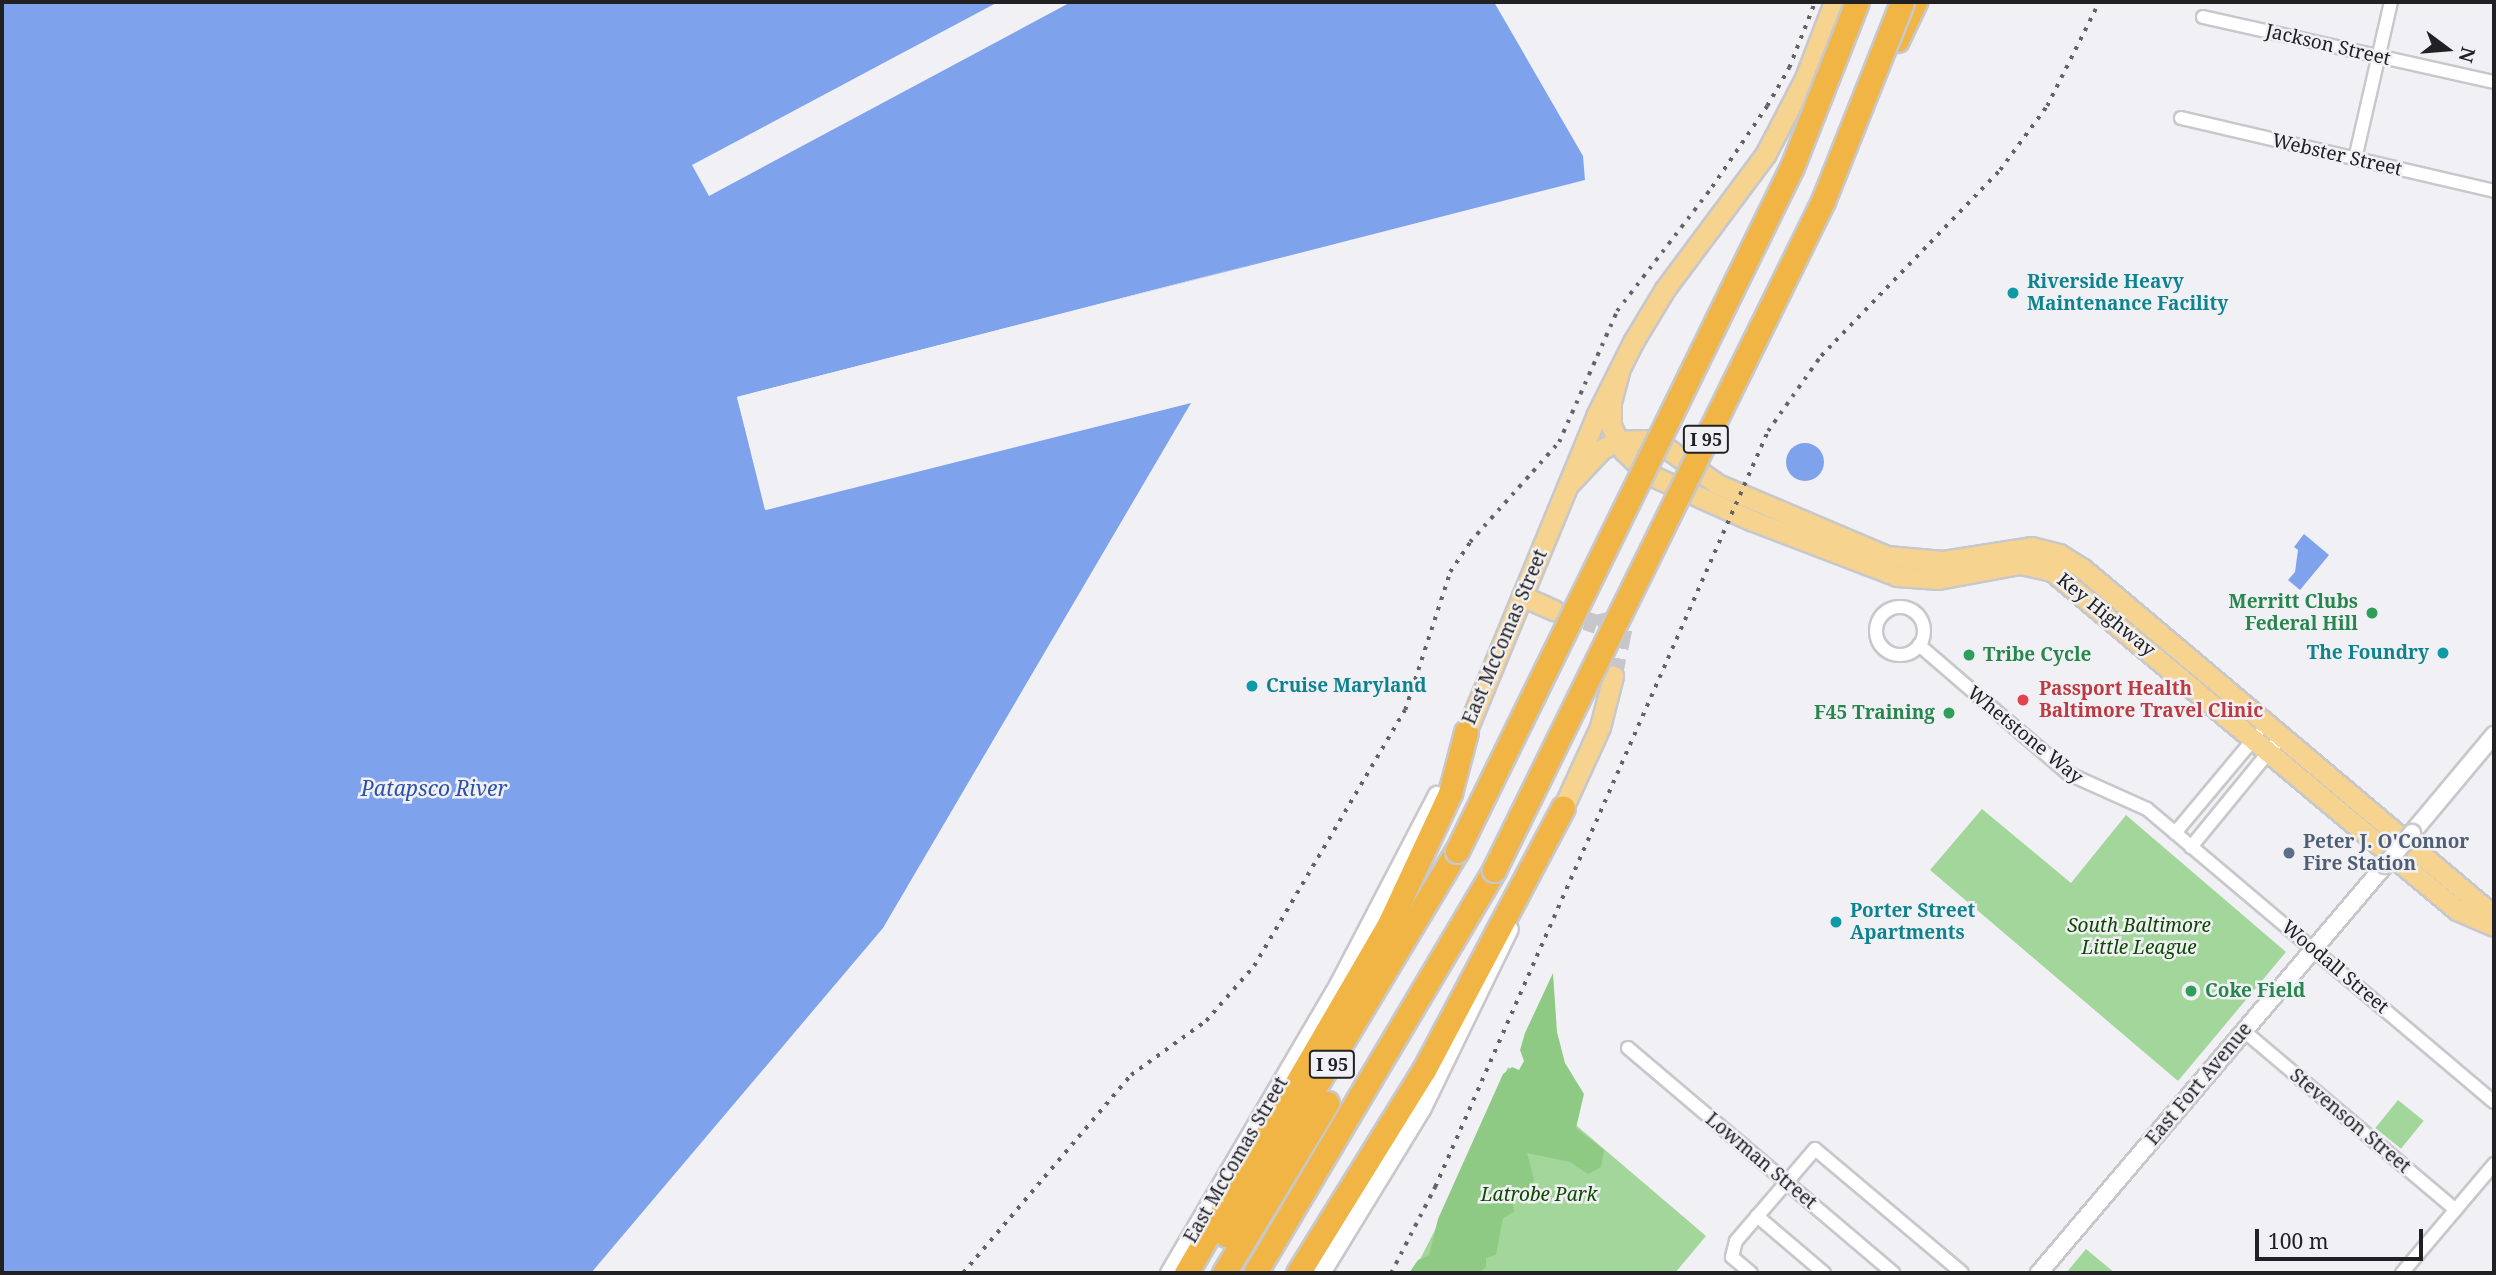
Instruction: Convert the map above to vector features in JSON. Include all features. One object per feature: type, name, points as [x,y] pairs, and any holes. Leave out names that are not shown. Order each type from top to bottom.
[{"type":"highway","name":"I 95","points":[[1224,1273],[1391,987],[1787,179],[1857,2]]},
{"type":"highway","name":"I 95","points":[[1273,1273],[1441,985],[1494,870],[1823,201],[1902,2]]},
{"type":"highway","points":[[1892,49],[1915,2]]},
{"type":"highway","points":[[1186,1273],[1389,924],[1450,793],[1466,732]]},
{"type":"highway","points":[[1298,1273],[1419,1079],[1563,808]]},
{"type":"highway","name":"I 95","points":[[1201,1273],[1303,1114],[1457,851]]},
{"type":"highway","name":"I 95","points":[[1255,1273],[1494,870]]},
{"type":"main road","name":"East McComas Street","points":[[1466,732],[1569,484],[1619,372],[1665,289],[1735,199],[1777,134],[1834,2]]},
{"type":"main road","points":[[1569,484],[1589,459],[1617,441],[1610,411],[1619,372]]},
{"type":"main road","name":"Key Highway","points":[[1617,441],[1660,445],[1717,484],[1887,556],[1943,561],[2031,547],[2059,554],[2083,569],[2266,724],[2268,743],[2457,910],[2494,926]]},
{"type":"main road","name":"Key Highway","points":[[1617,441],[1637,465],[1654,477],[1873,569],[1921,579],[2020,564],[2052,571],[2268,743],[2494,916]]},
{"type":"main road","points":[[1522,596],[1554,610]]},
{"type":"main road","points":[[1563,808],[1600,727],[1613,676]]},
{"type":"street","points":[[2356,159],[2391,2]]},
{"type":"street","name":"Jackson Street","points":[[2203,17],[2494,82]]},
{"type":"street","name":"Webster Street","points":[[2180,118],[2494,191]]},
{"type":"street","name":"Whetstone Way","points":[[1919,645],[2069,774],[2137,803],[2175,833]]},
{"type":"street","name":"East McComas Street","points":[[1169,1273],[1363,939],[1466,732]]},
{"type":"street","name":"East Fort Avenue","points":[[2039,1273],[2494,735]]},
{"type":"street","points":[[2175,833],[2268,743]]},
{"type":"street","points":[[2191,847],[2268,743]]},
{"type":"street","points":[[1322,1273],[1442,1071],[1563,808]]},
{"type":"street","name":"Woodall Street","points":[[2175,833],[2494,1102]]},
{"type":"street","name":"Stevenson Street","points":[[2244,1031],[2456,1210]]},
{"type":"street","name":"Lowman Street","points":[[1629,1048],[1894,1273]]},
{"type":"street","points":[[1751,1273],[1732,1257],[1736,1241],[1815,1149],[1962,1273]]},
{"type":"street","points":[[2402,1273],[2494,1164]]},
{"type":"street","points":[[1757,1216],[1824,1273]]},
{"type":"green space","name":"South Baltimore Little League","points":[[1982,809],[2071,883],[2126,815],[2286,952],[2178,1081],[1930,870]]},
{"type":"green space","points":[[1553,973],[1557,1032],[1565,1063],[1584,1094],[1576,1128],[1604,1150],[1601,1167],[1588,1174],[1570,1162],[1527,1153],[1534,1180],[1528,1192],[1512,1197],[1514,1212],[1503,1218],[1496,1255],[1486,1258],[1486,1267],[1479,1273],[1409,1273],[1418,1260],[1429,1255],[1438,1219],[1503,1074],[1512,1067],[1519,1070],[1524,1061],[1520,1050],[1525,1033]]},
{"type":"green space","name":"Latrobe Park","points":[[1508,1067],[1706,1236],[1675,1273],[1413,1273],[1454,1193]]},
{"type":"green space","points":[[2398,1100],[2424,1121],[2401,1149],[2375,1128]]},
{"type":"green space","points":[[2086,1249],[2115,1273],[2066,1273]]},
{"type":"water","name":"Patapsco River","points":[[2,2],[1494,2],[1583,156],[1585,180],[737,397],[766,510],[1191,403],[883,928],[591,1273],[2,1273]]},
{"type":"water","points":[[1805,443],[1818,449],[1824,462],[1818,475],[1805,481],[1792,475],[1786,462],[1792,449]]},
{"type":"water","points":[[2304,534],[2329,555],[2300,590],[2288,580],[2295,572],[2298,550],[2294,547]]},
{"type":"pier","points":[[998,2],[1071,2],[709,196],[692,165]]},
{"type":"pier","points":[[1277,258],[741,399],[768,506],[1193,400],[765,510],[737,397]]},
{"type":"tunnel","points":[[1558,611],[1597,624],[1626,616]]},
{"type":"tunnel","points":[[1613,676],[1624,623]]},
{"type":"railway","points":[[963,1273],[1131,1075],[1206,1021],[1254,966],[1405,710],[1450,572],[1470,542],[1559,442],[1617,311],[1712,187],[1767,106],[1789,68],[1815,2]]},
{"type":"railway","points":[[1391,1273],[1435,1187],[1768,431],[1821,356],[2000,170],[2047,106],[2099,2]]},
{"type":"place","name":"Riverside Heavy Maintenance Facility","points":[[2013,293]]},
{"type":"place","name":"Merritt Clubs Federal Hill","points":[[2372,613]]},
{"type":"place","name":"The Foundry","points":[[2443,653]]},
{"type":"place","name":"Tribe Cycle","points":[[1969,655]]},
{"type":"place","name":"Cruise Maryland","points":[[1252,686]]},
{"type":"place","name":"Passport Health Baltimore Travel Clinic","points":[[2023,700]]},
{"type":"place","name":"F45 Training","points":[[1949,713]]},
{"type":"place","name":"Peter J. O'Connor Fire Station","points":[[2289,853]]},
{"type":"place","name":"Porter Street Apartments","points":[[1836,922]]},
{"type":"place","name":"Coke Field","points":[[2191,991]]}]
